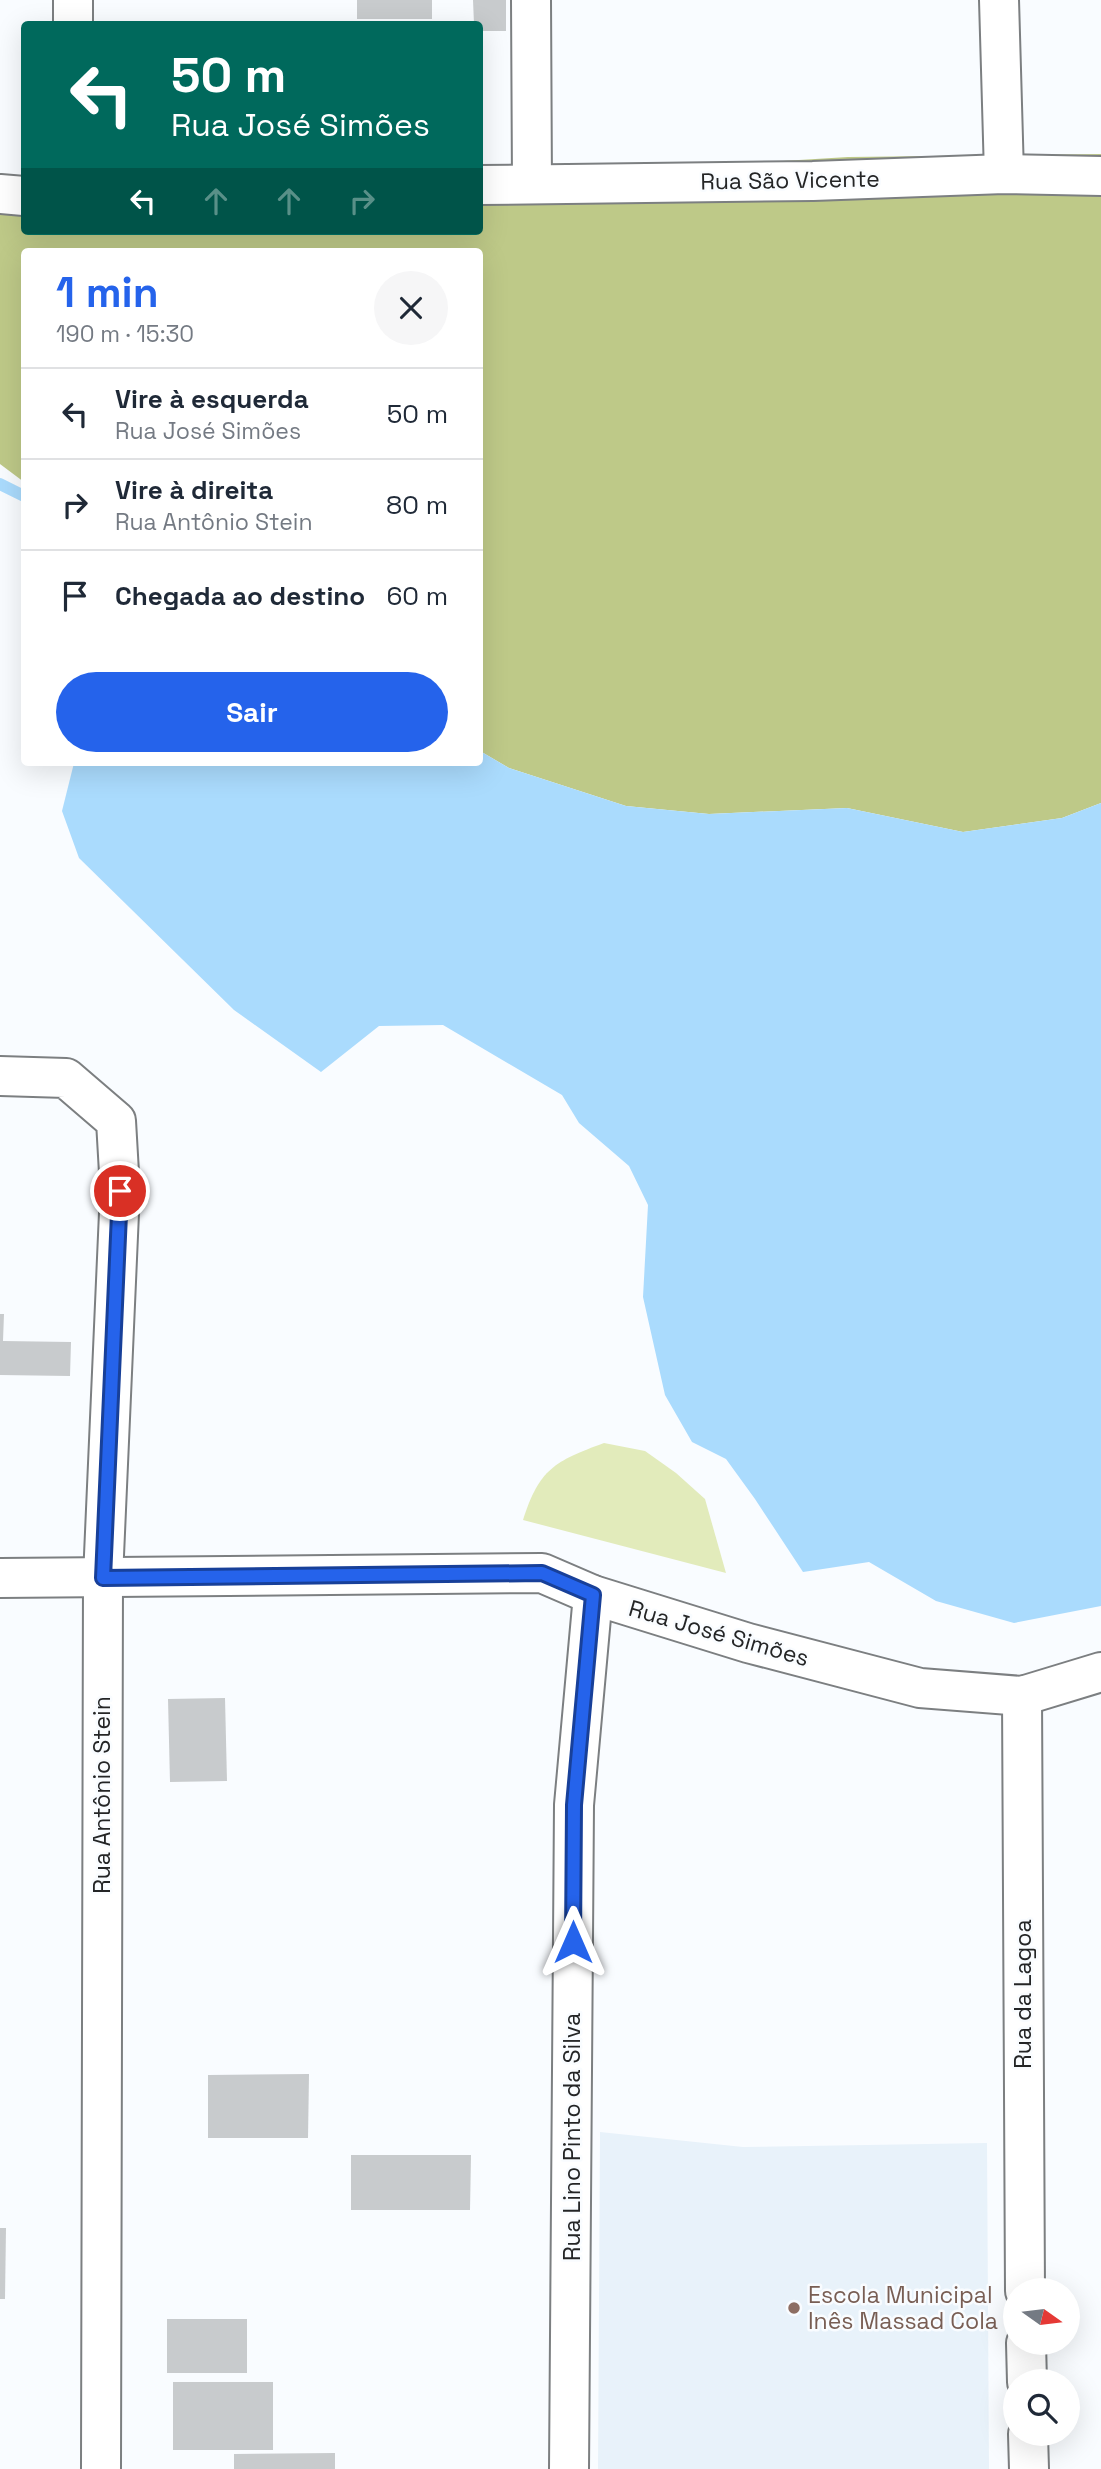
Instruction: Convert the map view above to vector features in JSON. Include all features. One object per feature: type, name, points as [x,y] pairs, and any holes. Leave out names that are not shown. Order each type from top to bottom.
[{"type":"street","points":[[73,0],[73,21]]},
{"type":"street","points":[[531,0],[532,184]]},
{"type":"street","points":[[999,0],[1004,174]]},
{"type":"street","name":"Rua São Vicente","points":[[483,186],[813,181],[1004,174],[1101,176]]},
{"type":"street","points":[[0,194],[21,196]]},
{"type":"street","name":"Rua Antônio Stein","points":[[0,1076],[66,1078],[116,1121],[120,1191],[103,1578],[101,2469]]},
{"type":"street","name":"Rua José Simões","points":[[0,1578],[542,1573],[593,1595],[748,1643],[920,1688],[1022,1696],[1101,1672]]},
{"type":"street","name":"Rua Lino Pinto da Silva","points":[[569,2469],[574,1805],[593,1595]]},
{"type":"street","name":"Rua da Lagoa","points":[[1022,1696],[1025,2278]]},
{"type":"street","points":[[1028,2446],[1029,2469]]},
{"type":"shaded area","name":"Escola Municipal Inês Massad Cola","points":[[600,2132],[743,2147],[987,2143],[989,2469],[598,2469]]},
{"type":"green space","points":[[1101,154],[1101,803],[1062,818],[963,832],[847,808],[709,814],[626,806],[509,768],[483,753],[483,248],[21,248],[21,480],[0,464],[0,207],[21,206],[21,235],[483,235],[483,179],[848,157]]},
{"type":"green space","points":[[604,1443],[645,1451],[676,1473],[705,1499],[726,1573],[523,1520],[536,1489],[551,1469],[573,1455]]},
{"type":"water","points":[[483,753],[509,768],[626,806],[709,814],[847,808],[963,832],[1062,818],[1101,803],[1101,1606],[1014,1623],[936,1601],[869,1562],[803,1572],[726,1459],[692,1442],[665,1395],[643,1297],[648,1205],[629,1166],[579,1123],[562,1095],[443,1025],[379,1026],[321,1072],[234,1010],[79,858],[62,811],[73,766],[483,766]]},
{"type":"building","points":[[357,0],[432,0],[432,19],[357,19]]},
{"type":"building","points":[[473,0],[506,0],[506,31],[483,31],[483,21],[474,21]]},
{"type":"building","points":[[0,1314],[4,1314],[3,1341],[71,1342],[70,1376],[0,1375]]},
{"type":"building","points":[[225,1698],[227,1781],[170,1782],[168,1699]]},
{"type":"building","points":[[309,2074],[308,2138],[208,2138],[208,2075]]},
{"type":"building","points":[[351,2155],[471,2155],[470,2210],[351,2210]]},
{"type":"building","points":[[0,2228],[6,2228],[5,2299],[0,2299]]},
{"type":"building","points":[[167,2319],[247,2319],[247,2373],[167,2373]]},
{"type":"building","points":[[173,2382],[273,2382],[273,2450],[173,2450]]},
{"type":"building","points":[[335,2453],[335,2469],[234,2469],[234,2454]]},
{"type":"waterway","points":[[0,484],[21,494]]},
{"type":"place","name":"Escola Municipal Inês Massad Cola","points":[[794,2308]]},
{"type":"route","points":[[120,1191],[103,1578],[542,1573],[593,1595],[574,1805],[573,1942]]}]
